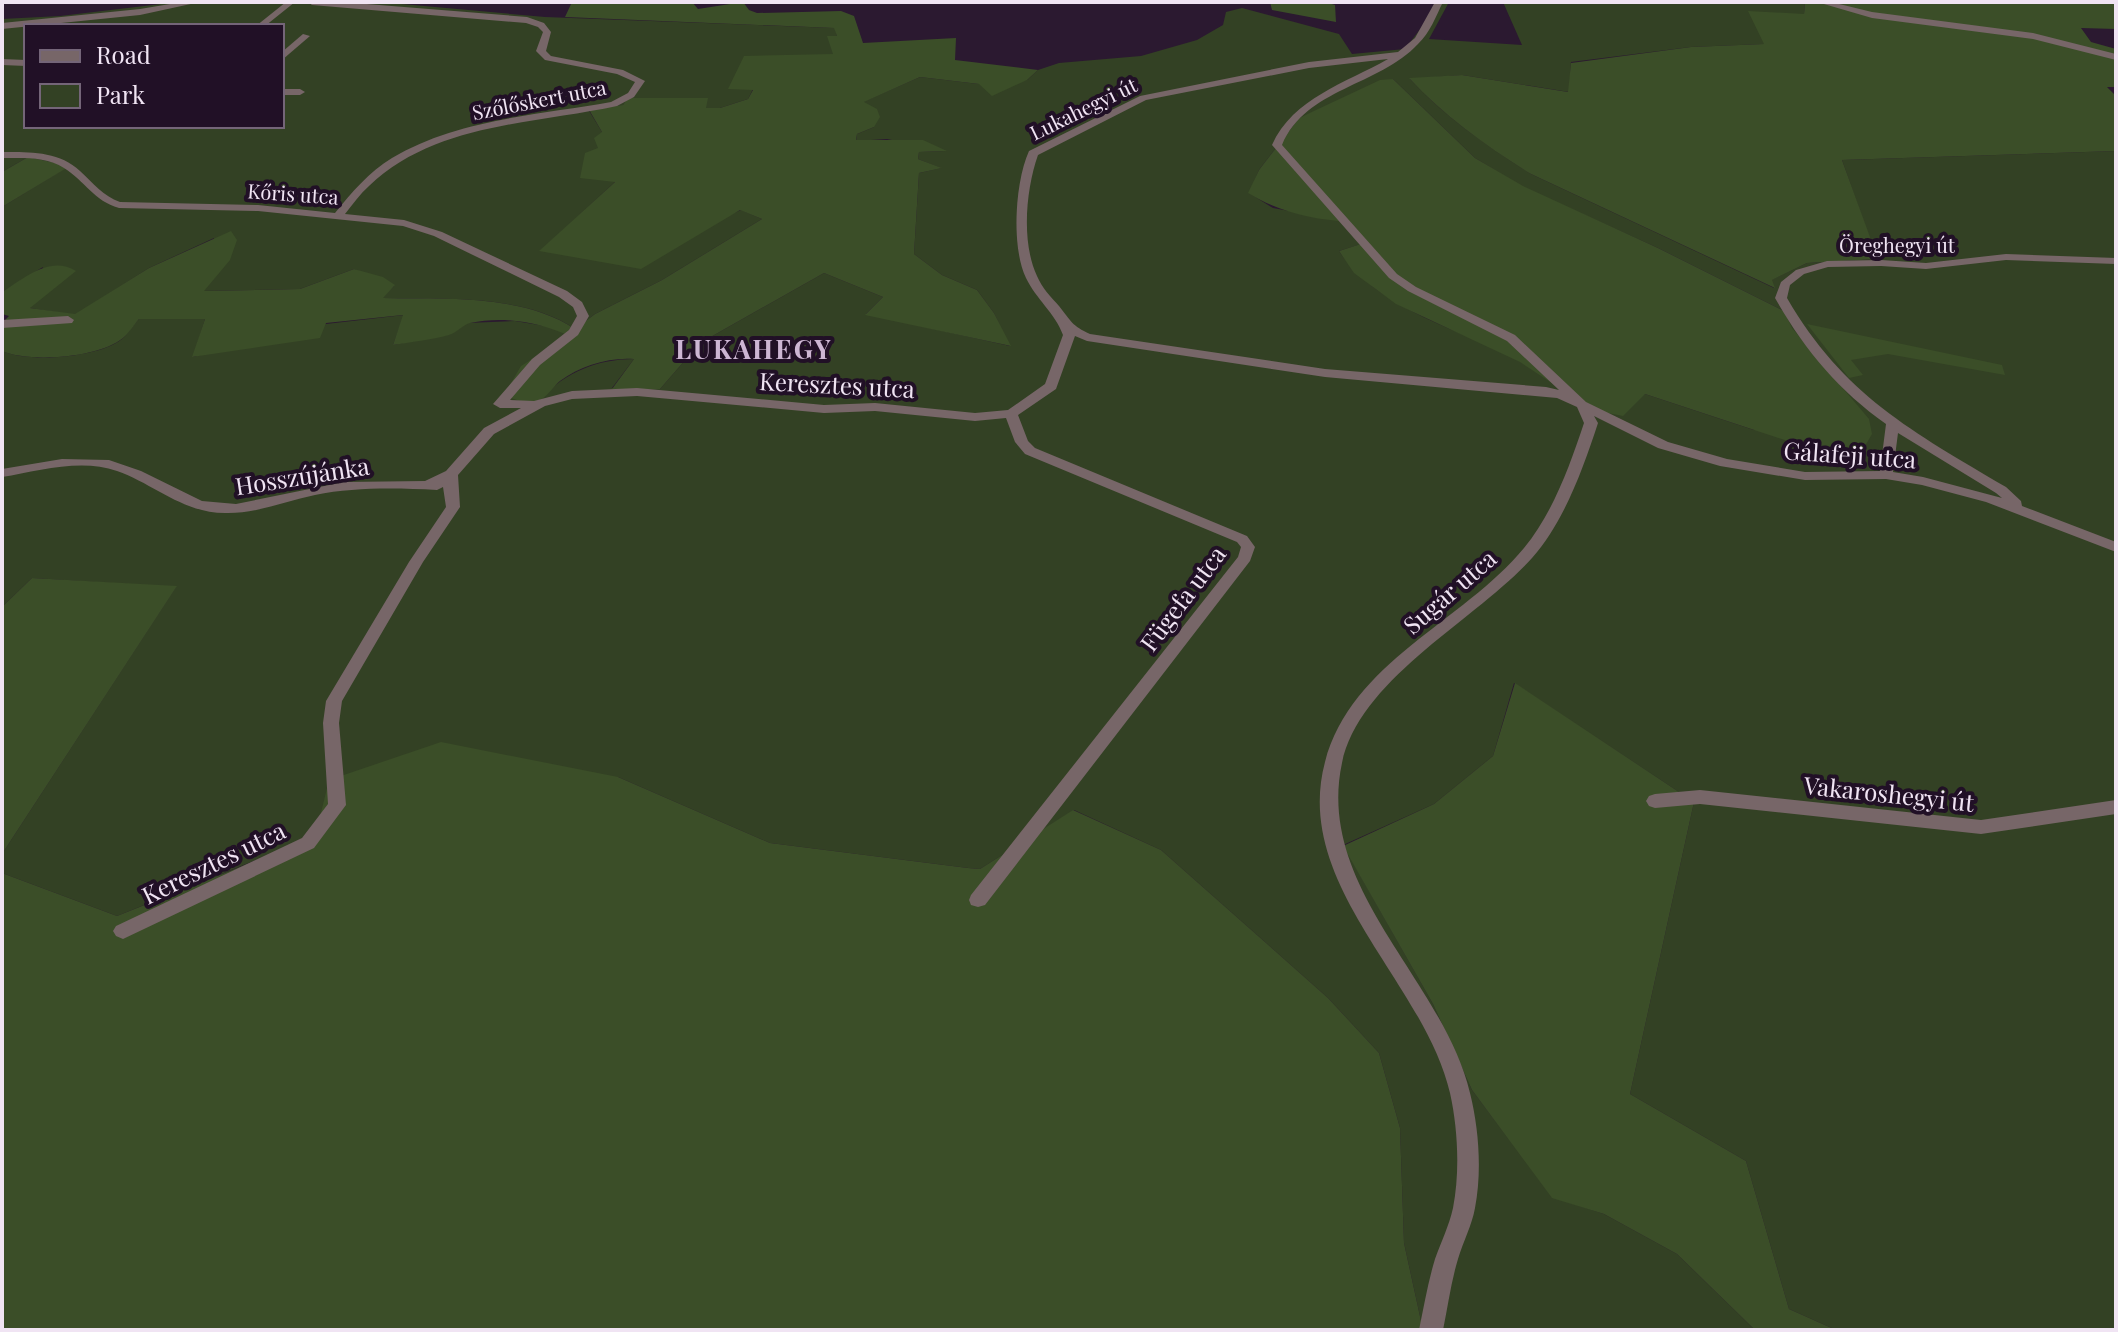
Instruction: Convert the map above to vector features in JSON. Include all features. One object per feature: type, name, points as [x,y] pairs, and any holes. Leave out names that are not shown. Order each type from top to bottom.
[{"type":"street","points":[[2,26],[140,12],[196,2]]},
{"type":"street","points":[[263,24],[291,2]]},
{"type":"street","name":"Szőlőskert utca","points":[[312,2],[527,20],[541,25],[547,32],[541,51],[548,58],[620,72],[640,81],[631,95],[614,104],[489,125],[402,154],[362,183],[339,214]]},
{"type":"street","points":[[1439,2],[1414,44],[1301,112],[1282,132],[1279,150],[1393,276],[1412,289],[1511,338],[1582,405]]},
{"type":"street","points":[[1821,2],[1872,15],[2033,36],[2116,57]]},
{"type":"street","points":[[284,55],[306,36]]},
{"type":"street","name":"Lukahegyi út","points":[[1067,328],[1032,277],[1026,261],[1024,200],[1033,153],[1143,98],[1309,65],[1398,55]]},
{"type":"street","points":[[2,62],[24,63]]},
{"type":"street","points":[[284,92],[300,92]]},
{"type":"street","name":"Kőris utca","points":[[2,155],[42,157],[69,166],[91,190],[109,203],[119,205],[258,208],[404,223],[438,234],[551,288],[578,305],[583,316],[574,332],[536,362],[500,404]]},
{"type":"street","name":"Öreghegyi út","points":[[2023,511],[2001,490],[1868,407],[1828,369],[1790,316],[1781,298],[1785,284],[1800,272],[1827,264],[1926,266],[2006,257],[2116,261]]},
{"type":"street","points":[[2,324],[68,320]]},
{"type":"street","points":[[1011,414],[1051,386],[1067,343],[1067,328],[1087,337],[1325,373],[1546,391],[1582,405]]},
{"type":"street","points":[[1067,343],[1087,337]]},
{"type":"street","name":"Keresztes utca","points":[[123,931],[308,843],[337,805],[331,723],[334,701],[416,562],[453,507],[451,481],[489,431],[540,403],[572,395],[622,392],[824,409],[875,407],[975,417],[1011,414]]},
{"type":"street","points":[[489,431],[500,404],[540,403]]},
{"type":"street","name":"Gálafeji utca","points":[[1582,405],[1663,445],[1725,463],[1805,476],[1886,475],[1991,499],[2116,547]]},
{"type":"street","name":"Sugár utca","points":[[1431,1330],[1444,1267],[1464,1207],[1465,1159],[1460,1094],[1450,1056],[1356,899],[1335,849],[1329,790],[1334,759],[1353,719],[1375,688],[1529,552],[1584,446],[1591,423],[1582,405]]},
{"type":"street","name":"Fügefa utca","points":[[978,900],[1245,558],[1248,547],[1242,539],[1030,451],[1022,442],[1011,414]]},
{"type":"street","points":[[1886,475],[1893,424]]},
{"type":"street","name":"Hosszújánka","points":[[2,473],[65,464],[115,466],[179,499],[224,509],[260,506],[327,489],[428,485],[451,481]]},
{"type":"street","name":"Vakaroshegyi út","points":[[1655,801],[1700,797],[1981,827],[2116,807]]},
{"type":"green space","points":[[178,2],[380,2],[545,17],[835,28],[837,36],[828,36],[834,54],[729,89],[753,89],[748,99],[720,108],[705,109],[707,98],[629,98],[623,105],[588,109],[602,132],[616,181],[540,251],[720,219],[741,210],[762,219],[662,280],[595,314],[575,329],[555,318],[507,304],[456,299],[381,298],[394,286],[354,269],[300,289],[203,291],[214,238],[149,268],[75,315],[30,308],[43,267],[2,292],[2,207],[69,166],[28,157],[2,172],[2,19],[60,16]]},
{"type":"green space","points":[[572,2],[692,2],[698,9],[743,2],[749,10],[757,13],[841,11],[854,16],[863,43],[956,38],[955,60],[1038,70],[1027,80],[992,96],[979,84],[920,77],[864,102],[877,109],[880,117],[874,127],[857,134],[856,140],[923,140],[947,151],[919,152],[918,159],[942,168],[919,173],[914,254],[942,275],[977,290],[994,313],[1011,346],[865,315],[883,297],[824,273],[700,343],[660,389],[612,389],[634,359],[615,359],[576,371],[560,381],[542,399],[533,402],[504,395],[521,366],[569,336],[546,327],[508,320],[470,323],[449,335],[393,345],[403,315],[326,323],[320,338],[192,357],[205,319],[139,319],[125,336],[112,345],[81,354],[29,357],[2,351],[2,323],[9,316],[2,314],[2,292],[38,270],[57,266],[76,271],[30,308],[75,314],[149,268],[231,231],[237,240],[230,260],[204,291],[300,289],[354,269],[383,277],[395,285],[383,298],[457,299],[508,304],[555,318],[575,329],[595,314],[662,280],[762,219],[740,210],[641,269],[539,251],[615,182],[580,178],[585,153],[598,148],[594,138],[602,132],[588,108],[623,105],[628,98],[708,98],[706,108],[720,108],[748,99],[753,90],[728,89],[744,56],[833,54],[827,36],[837,36],[834,28],[565,17]]},
{"type":"green space","points":[[1270,2],[1325,2],[1335,5],[1336,22],[1272,10]]},
{"type":"green space","points":[[1441,2],[1449,2],[1429,39],[1522,45],[1503,2],[1805,2],[1804,14],[1765,44],[1691,47],[1571,62],[1569,92],[1462,75],[1410,79],[1467,130],[1531,174],[1774,288],[1771,280],[1807,263],[1877,259],[1842,160],[2116,151],[2116,1330],[1836,1330],[1789,1309],[1746,1161],[1630,1094],[1694,802],[1514,683],[1493,756],[1434,804],[1343,845],[1433,1004],[1472,1090],[1552,1197],[1604,1214],[1677,1254],[1755,1330],[1423,1330],[1404,1243],[1400,1128],[1379,1053],[1328,998],[1161,850],[1074,810],[980,869],[770,843],[618,777],[316,836],[117,916],[2,873],[2,854],[176,587],[32,578],[2,607],[2,351],[29,357],[63,357],[97,351],[122,339],[139,319],[205,319],[193,357],[326,324],[404,315],[393,345],[451,334],[467,323],[515,321],[551,327],[570,336],[541,399],[571,374],[608,361],[634,359],[612,388],[660,389],[700,343],[824,273],[883,297],[866,314],[1010,346],[994,313],[977,290],[942,275],[914,254],[919,173],[941,168],[918,159],[919,152],[945,151],[887,139],[856,141],[857,134],[874,127],[863,102],[920,77],[979,84],[1027,80],[1038,70],[1059,63],[1141,56],[1197,40],[1223,25],[1226,12],[1242,8],[1339,34],[1352,54],[1405,49]],"holes":[[[1393,79],[1475,158],[1523,187],[1658,248],[1784,311],[1791,328],[1754,430],[1645,394],[1593,410],[1521,362],[1423,317],[1377,290],[1339,251],[1368,242],[1349,222],[1273,208],[1249,193],[1259,170],[1299,118]]]},
{"type":"green space","points":[[1805,2],[2116,2],[2116,29],[2081,28],[2091,42],[2116,49],[2116,87],[2107,87],[2116,96],[2116,151],[1842,160],[1878,259],[1807,263],[1772,280],[1775,288],[1531,174],[1467,130],[1409,78],[1462,75],[1568,92],[1571,63],[1691,47],[1764,44],[1748,11],[1804,14]]},
{"type":"green space","points":[[1393,79],[1475,158],[1523,186],[1784,311],[1792,328],[1869,419],[1872,434],[1865,446],[1812,449],[1645,394],[1623,416],[1593,410],[1520,362],[1396,304],[1354,273],[1339,251],[1367,242],[1349,222],[1297,214],[1272,206],[1248,193],[1259,170],[1299,118],[1380,80]]},
{"type":"green space","points":[[28,157],[70,166],[2,207],[2,172]]},
{"type":"green space","points":[[1807,324],[2002,365],[2005,375],[1888,354],[1851,360],[1863,375],[1849,378]]},
{"type":"green space","points":[[32,578],[177,586],[2,854],[2,607]]},
{"type":"green space","points":[[1515,683],[1694,802],[1630,1094],[1746,1161],[1789,1309],[1836,1330],[1755,1330],[1677,1254],[1604,1214],[1552,1198],[1472,1090],[1433,1004],[1343,846],[1434,804],[1493,756]]},
{"type":"green space","points":[[441,742],[618,777],[770,843],[980,869],[1073,810],[1161,850],[1328,998],[1379,1053],[1400,1128],[1404,1243],[1423,1330],[2,1330],[2,873],[117,916],[315,837],[329,780]]},
{"type":"district","name":"LUKAHEGY","points":[[754,348]]}]
